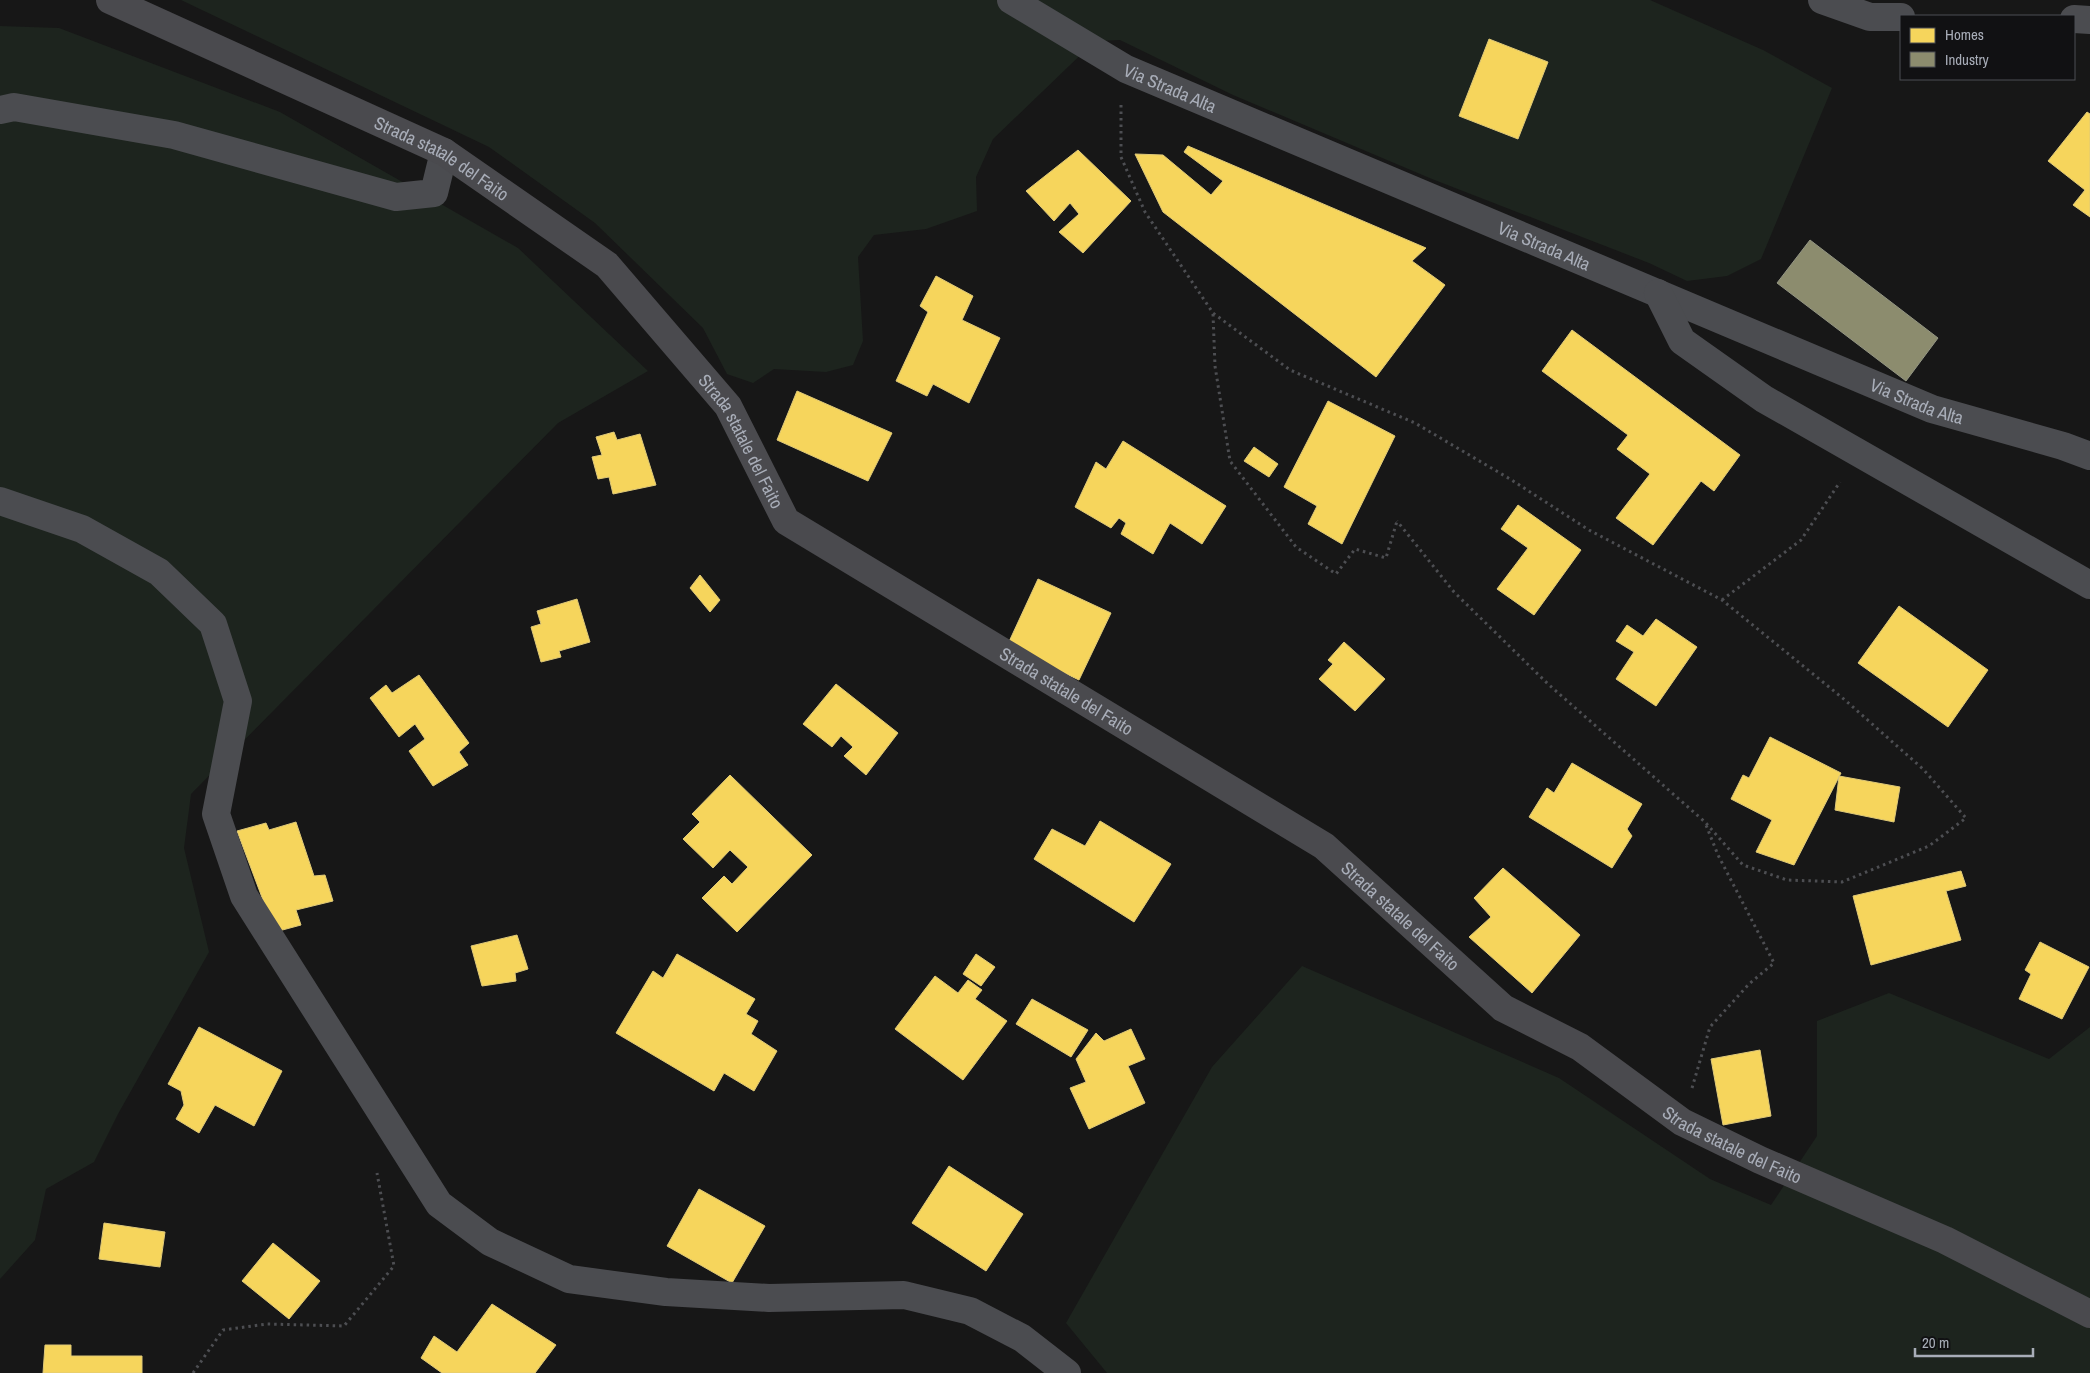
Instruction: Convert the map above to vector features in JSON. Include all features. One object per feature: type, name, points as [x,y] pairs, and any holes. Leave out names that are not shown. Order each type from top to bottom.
[{"type":"street","name":"Strada statale del Faito","points":[[110,0],[444,152],[607,265],[728,406],[786,521],[1324,846],[1503,1008],[1580,1047],[1682,1122],[1760,1160],[1945,1240],[2090,1314]]},
{"type":"street","name":"Via Strada Alta","points":[[1011,0],[1126,69],[1932,409],[2063,446],[2090,456]]},
{"type":"street","points":[[1822,0],[1870,17],[1900,18]]},
{"type":"street","points":[[2075,19],[2090,20]]},
{"type":"street","points":[[0,110],[14,107],[174,135],[396,197],[434,193],[444,152]]},
{"type":"street","points":[[1658,293],[1682,341],[1764,399],[2090,585]]},
{"type":"street","points":[[0,501],[82,529],[159,572],[213,624],[238,701],[216,814],[244,896],[439,1204],[490,1242],[569,1279],[666,1292],[770,1298],[904,1295],[970,1311],[1022,1338],[1067,1373]]},
{"type":"path","points":[[1126,69],[1120,112],[1120,157],[1145,212],[1213,313],[1290,370],[1415,423],[1589,530],[1722,600],[1846,700],[1916,762],[1966,818],[1929,846],[1842,882],[1787,880],[1743,865],[1705,822],[1548,684],[1454,592],[1397,521],[1386,558],[1355,549],[1336,574],[1296,547],[1230,460],[1216,366],[1213,313]]},
{"type":"path","points":[[1722,600],[1801,540],[1859,453]]},
{"type":"path","points":[[1682,1122],[1710,1027],[1749,984],[1774,963],[1718,855],[1705,822]]},
{"type":"path","points":[[193,1373],[223,1330],[267,1324],[344,1326],[394,1266],[376,1168]]},
{"type":"shaded area","points":[[181,0],[1650,0],[1763,50],[1832,88],[1761,259],[1727,276],[1687,281],[1649,263],[1432,179],[1233,95],[1120,40],[1095,41],[993,139],[976,177],[977,211],[926,229],[874,235],[858,257],[863,341],[853,365],[826,372],[774,369],[753,383],[727,374],[703,328],[595,223],[489,147]]},
{"type":"shaded area","points":[[0,26],[59,28],[280,112],[518,248],[648,371],[558,423],[191,794],[184,848],[209,952],[118,1114],[94,1162],[46,1189],[35,1240],[0,1279]]},
{"type":"shaded area","points":[[1302,966],[1559,1078],[1710,1179],[1771,1205],[1817,1136],[1817,1021],[1889,993],[2049,1059],[2090,1027],[2090,1373],[1107,1373],[1066,1323],[1212,1067]]},
{"type":"building: Homes","points":[[1489,39],[1548,62],[1518,139],[1459,116]]},
{"type":"building: Homes","points":[[2087,112],[2090,114],[2090,217],[2073,205],[2085,190],[2048,161]]},
{"type":"building: Homes","points":[[1188,146],[1426,248],[1412,261],[1445,285],[1376,377],[1163,212],[1135,154],[1163,155],[1211,195],[1223,181],[1184,152]]},
{"type":"building: Homes","points":[[1078,150],[1131,201],[1083,253],[1059,232],[1079,214],[1070,203],[1054,221],[1026,191]]},
{"type":"building: Homes","points":[[936,276],[973,296],[962,320],[1000,338],[969,403],[933,384],[927,396],[896,381],[928,312],[920,306]]},
{"type":"building: Homes","points":[[1572,330],[1740,455],[1714,491],[1701,481],[1653,545],[1616,518],[1650,474],[1617,449],[1628,435],[1542,371]]},
{"type":"building: Homes","points":[[797,391],[892,433],[868,481],[777,440]]},
{"type":"building: Homes","points":[[1328,401],[1395,436],[1342,544],[1308,524],[1317,506],[1284,487]]},
{"type":"building: Homes","points":[[614,432],[617,440],[640,434],[656,485],[613,494],[609,477],[598,479],[592,457],[602,455],[596,437]]},
{"type":"building: Homes","points":[[1123,441],[1226,506],[1202,544],[1170,523],[1153,554],[1121,534],[1126,523],[1119,518],[1111,528],[1075,507],[1096,462],[1106,469]]},
{"type":"building: Homes","points":[[1254,447],[1278,464],[1269,477],[1244,461]]},
{"type":"building: Homes","points":[[1518,505],[1581,550],[1534,615],[1497,589],[1528,548],[1501,529]]},
{"type":"building: Homes","points":[[700,575],[720,600],[710,612],[690,588]]},
{"type":"building: Homes","points":[[1038,579],[1111,613],[1079,680],[1007,646]]},
{"type":"building: Homes","points":[[577,599],[590,642],[559,651],[561,657],[541,662],[531,627],[541,624],[537,611]]},
{"type":"building: Homes","points":[[1899,606],[1988,670],[1948,727],[1858,663]]},
{"type":"building: Homes","points":[[1656,619],[1697,647],[1656,706],[1616,679],[1634,652],[1616,641],[1627,625],[1643,636]]},
{"type":"building: Homes","points":[[1344,642],[1385,679],[1355,711],[1319,679],[1333,664],[1328,660]]},
{"type":"building: Homes","points":[[419,675],[469,743],[459,752],[468,765],[433,786],[409,751],[425,739],[415,724],[399,737],[370,698],[386,685],[392,693]]},
{"type":"building: Homes","points":[[836,684],[898,733],[866,775],[844,756],[853,747],[841,736],[832,747],[803,724]]},
{"type":"building: Homes","points":[[1770,737],[1841,773],[1794,865],[1756,852],[1772,820],[1731,799],[1743,775],[1749,778]]},
{"type":"building: Homes","points":[[1572,763],[1642,804],[1627,829],[1632,836],[1612,868],[1529,817],[1547,788],[1554,793]]},
{"type":"building: Homes","points":[[730,775],[812,855],[737,932],[702,898],[724,876],[732,884],[748,867],[730,850],[713,868],[683,839],[700,822],[692,814]]},
{"type":"building: Homes","points":[[1839,776],[1900,787],[1894,822],[1835,810]]},
{"type":"building: Homes","points":[[1100,821],[1171,864],[1134,922],[1034,859],[1052,829],[1085,846]]},
{"type":"building: Homes","points":[[296,822],[314,876],[325,875],[333,901],[296,910],[301,925],[275,932],[237,831],[266,823],[269,830]]},
{"type":"building: Homes","points":[[1503,868],[1580,935],[1532,993],[1469,937],[1491,917],[1474,898]]},
{"type":"building: Homes","points":[[1961,871],[1966,886],[1946,891],[1961,940],[1871,965],[1853,896]]},
{"type":"building: Homes","points":[[517,935],[528,969],[515,973],[516,981],[482,986],[471,946]]},
{"type":"building: Homes","points":[[2040,942],[2089,967],[2062,1019],[2019,999],[2031,974],[2025,970]]},
{"type":"building: Homes","points":[[677,954],[755,999],[746,1014],[758,1021],[751,1034],[777,1051],[754,1091],[724,1073],[714,1091],[616,1033],[653,971],[663,978]]},
{"type":"building: Homes","points":[[976,954],[995,967],[981,986],[963,974]]},
{"type":"building: Homes","points":[[935,976],[958,993],[968,980],[982,990],[975,999],[1007,1021],[963,1080],[895,1029]]},
{"type":"building: Homes","points":[[1032,999],[1088,1030],[1071,1057],[1016,1024]]},
{"type":"building: Homes","points":[[199,1027],[282,1071],[254,1126],[215,1105],[199,1133],[176,1119],[184,1105],[181,1091],[168,1084]]},
{"type":"building: Homes","points":[[1131,1029],[1145,1059],[1128,1066],[1145,1103],[1089,1129],[1070,1088],[1086,1082],[1076,1059],[1096,1033],[1104,1041]]},
{"type":"building: Homes","points":[[1760,1050],[1771,1116],[1723,1125],[1711,1059]]},
{"type":"building: Homes","points":[[949,1166],[1023,1214],[986,1271],[912,1223]]},
{"type":"building: Homes","points":[[699,1189],[765,1226],[732,1283],[667,1246]]},
{"type":"building: Homes","points":[[104,1223],[165,1232],[160,1267],[99,1259]]},
{"type":"building: Homes","points":[[273,1243],[320,1281],[289,1319],[242,1281]]},
{"type":"building: Homes","points":[[492,1304],[556,1345],[535,1373],[442,1373],[421,1358],[434,1336],[457,1352]]},
{"type":"building: Homes","points":[[45,1345],[71,1345],[71,1356],[142,1356],[142,1373],[43,1373]]},
{"type":"building: Industry","points":[[1810,240],[1938,338],[1906,381],[1777,283]]}]
